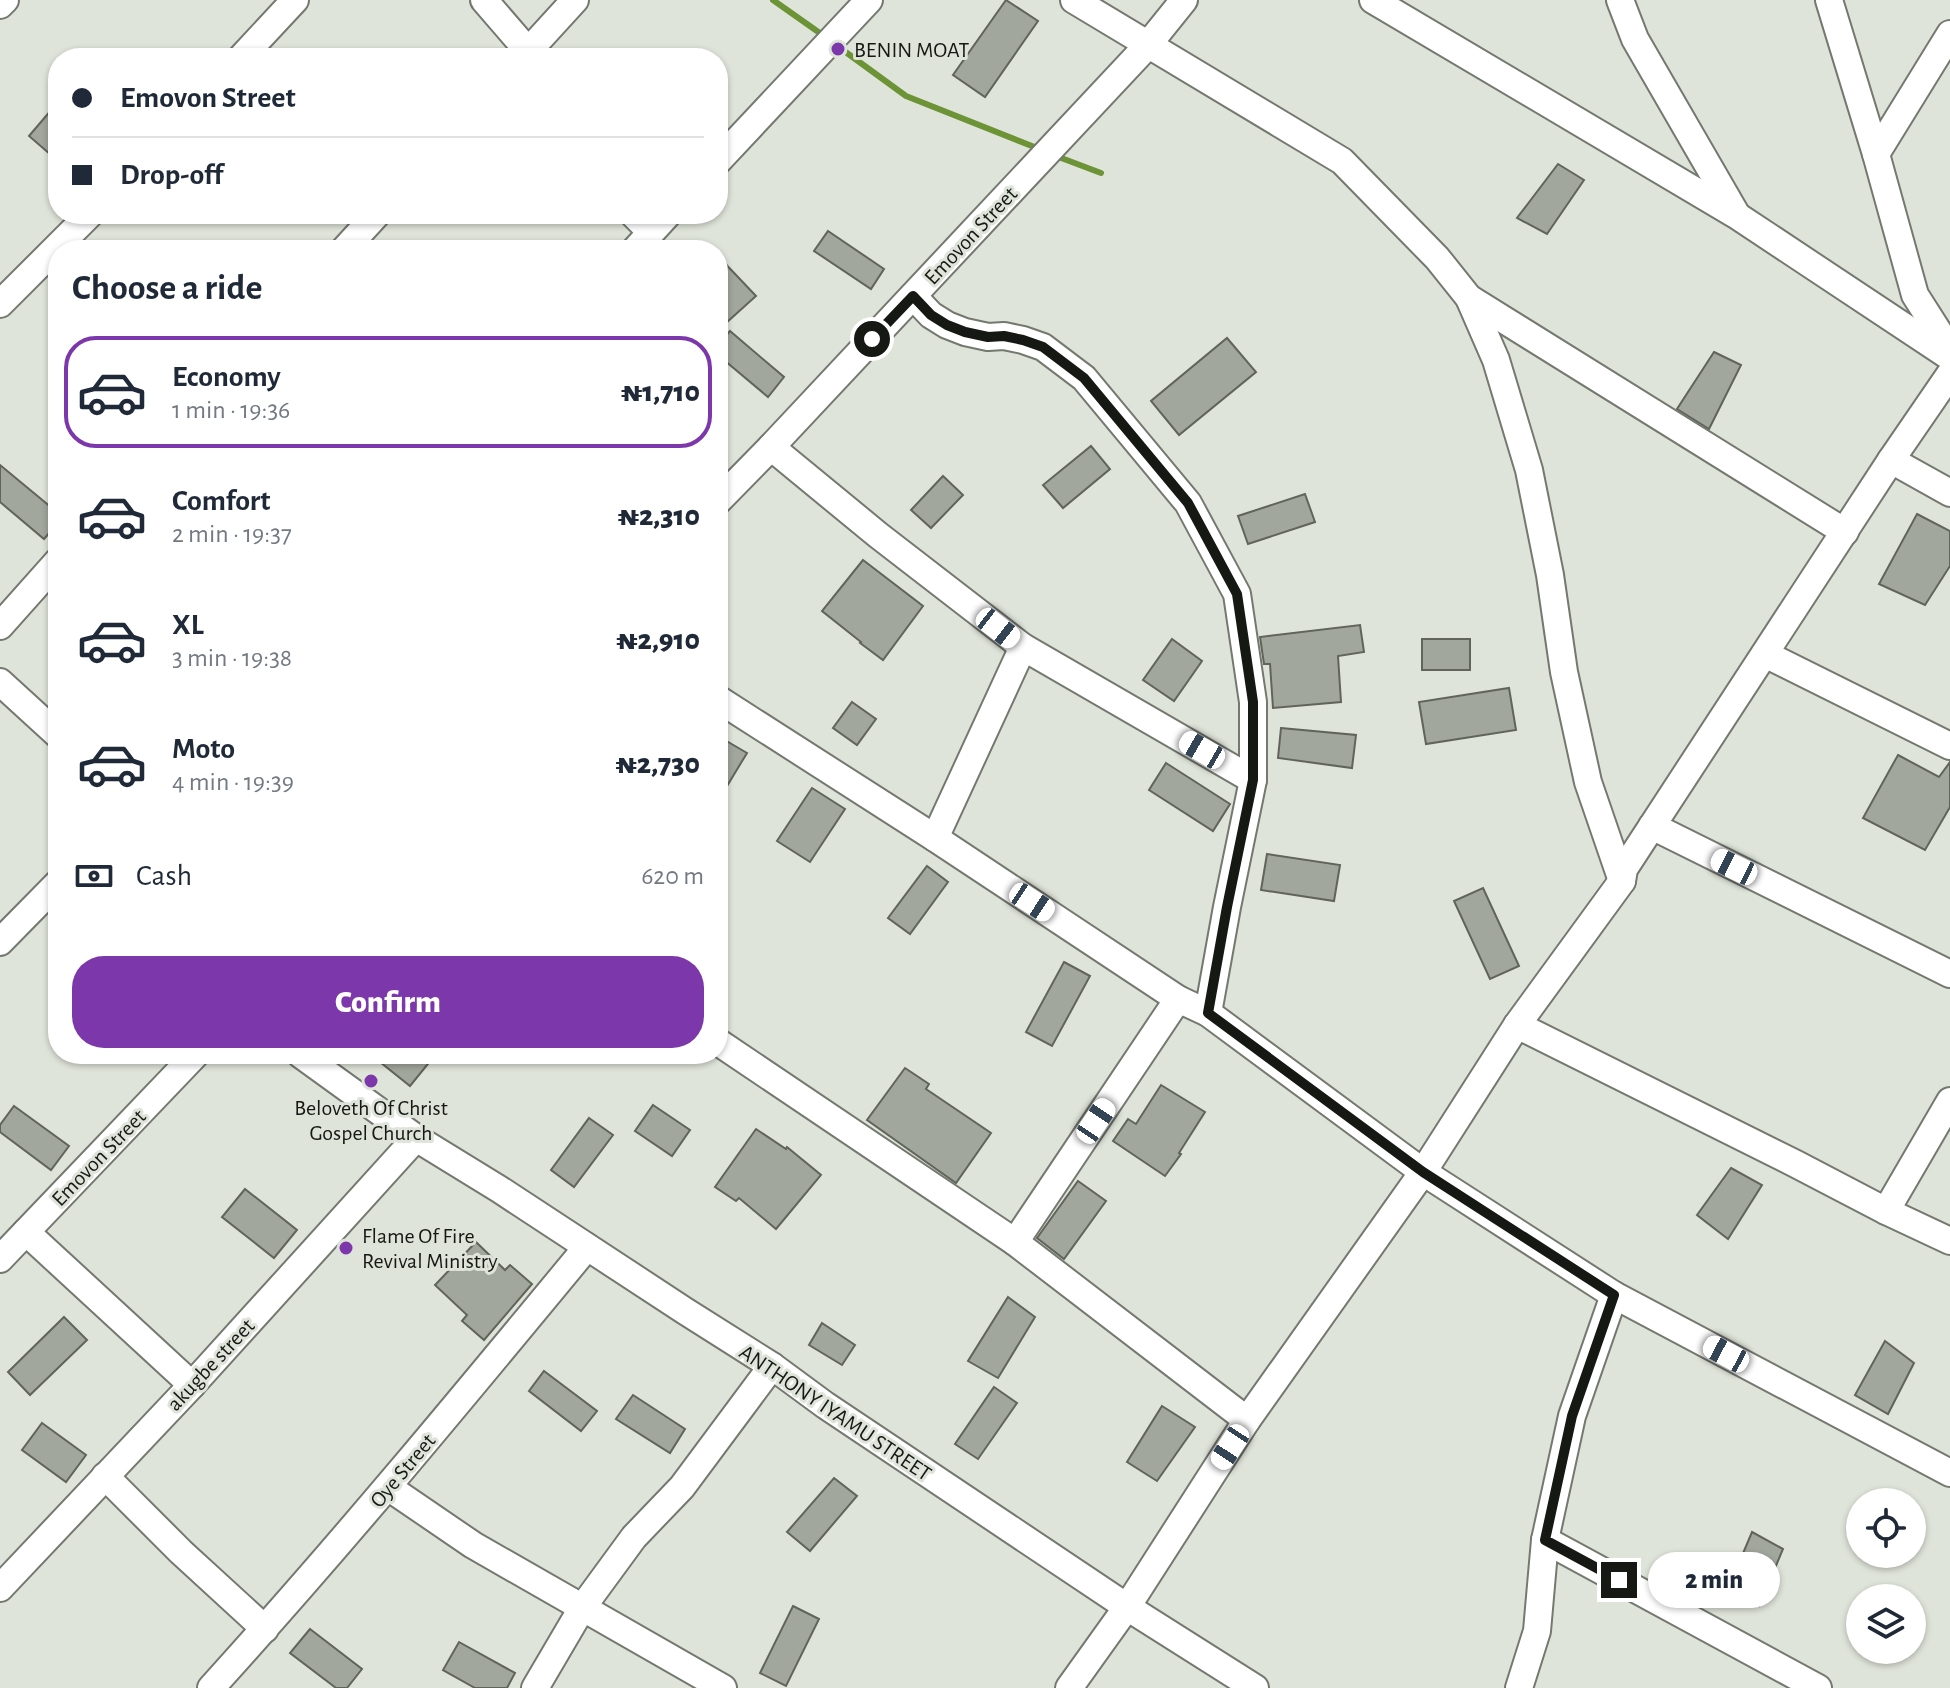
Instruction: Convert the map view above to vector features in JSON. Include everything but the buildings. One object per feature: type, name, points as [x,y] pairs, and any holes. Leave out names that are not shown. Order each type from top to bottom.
[{"type":"street","points":[[0,5],[5,0]]},
{"type":"street","points":[[250,48],[295,0]]},
{"type":"street","points":[[484,0],[520,48]]},
{"type":"street","points":[[531,48],[575,0]]},
{"type":"street","points":[[728,150],[869,0]]},
{"type":"street","points":[[1074,0],[1342,161],[1437,258],[1469,298],[1496,360],[1529,470],[1550,575],[1564,672],[1588,782],[1622,881]]},
{"type":"street","name":"Emovon Street","points":[[728,491],[1147,46],[1184,0]]},
{"type":"street","points":[[1373,0],[1736,215],[1950,357]]},
{"type":"street","points":[[1620,0],[1635,39],[1736,215]]},
{"type":"street","points":[[1829,0],[1915,295],[1950,350]]},
{"type":"street","points":[[1876,154],[1950,34]]},
{"type":"street","points":[[64,240],[80,224]]},
{"type":"street","points":[[353,240],[368,224]]},
{"type":"street","points":[[0,304],[48,256]]},
{"type":"street","points":[[913,296],[931,315],[947,325],[965,332],[988,337],[1004,336],[1043,347],[1084,378],[1188,503],[1237,594],[1253,702],[1253,780],[1208,1013]]},
{"type":"street","points":[[1469,298],[1845,532]]},
{"type":"street","points":[[1069,1688],[1127,1607],[1247,1420],[1423,1172],[1517,1025],[1622,881],[1624,869],[1950,374]]},
{"type":"street","points":[[771,447],[878,535],[1023,647],[1253,780]]},
{"type":"street","points":[[1891,460],[1950,493]]},
{"type":"street","points":[[0,626],[48,572]]},
{"type":"street","points":[[935,838],[1023,647]]},
{"type":"street","points":[[1765,654],[1950,746]]},
{"type":"street","points":[[0,682],[48,726]]},
{"type":"street","points":[[728,705],[1178,999],[1208,1013],[1423,1172],[1614,1295],[1950,1473]]},
{"type":"street","points":[[1652,826],[1950,974]]},
{"type":"street","points":[[0,942],[48,895]]},
{"type":"street","points":[[1015,1242],[1178,999]]},
{"type":"street","points":[[1517,1025],[1950,1241]]},
{"type":"street","points":[[728,1049],[1015,1242],[1247,1420]]},
{"type":"street","name":"Emovon Street","points":[[0,1259],[186,1064]]},
{"type":"street","points":[[314,1064],[416,1138]]},
{"type":"street","points":[[1886,1211],[1950,1101]]},
{"type":"street","name":"ANTHONY IYAMU STREET","points":[[416,1138],[772,1366],[825,1405],[1127,1607],[1255,1688]]},
{"type":"street","name":"akugbe street","points":[[0,1588],[192,1385],[416,1138]]},
{"type":"street","points":[[26,1232],[192,1385]]},
{"type":"street","name":"Oye Street","points":[[211,1688],[388,1487],[587,1247]]},
{"type":"street","points":[[1519,1688],[1537,1631],[1545,1540],[1572,1416],[1614,1295]]},
{"type":"street","points":[[535,1688],[582,1608],[634,1537],[682,1487],[772,1366]]},
{"type":"street","points":[[105,1476],[181,1552],[265,1629]]},
{"type":"street","points":[[388,1487],[473,1545],[723,1688]]},
{"type":"street","points":[[1545,1540],[1818,1688]]},
{"type":"waterway","points":[[773,0],[824,36]]},
{"type":"waterway","points":[[836,45],[906,96],[1042,150]]},
{"type":"waterway","points":[[1056,156],[1101,173]]},
{"type":"place","name":"BENIN MOAT","points":[[838,49]]},
{"type":"place","name":"Beloveth Of Christ Gospel Church","points":[[371,1081]]},
{"type":"place","name":"Flame Of Fire Revival Ministry","points":[[346,1248]]},
{"type":"route","points":[[872,339],[913,296],[931,315],[947,325],[965,332],[988,337],[1004,336],[1043,347],[1084,378],[1188,503],[1237,594],[1253,702],[1253,780],[1208,1013],[1423,1172],[1614,1295],[1572,1416],[1545,1540],[1619,1580]]}]
